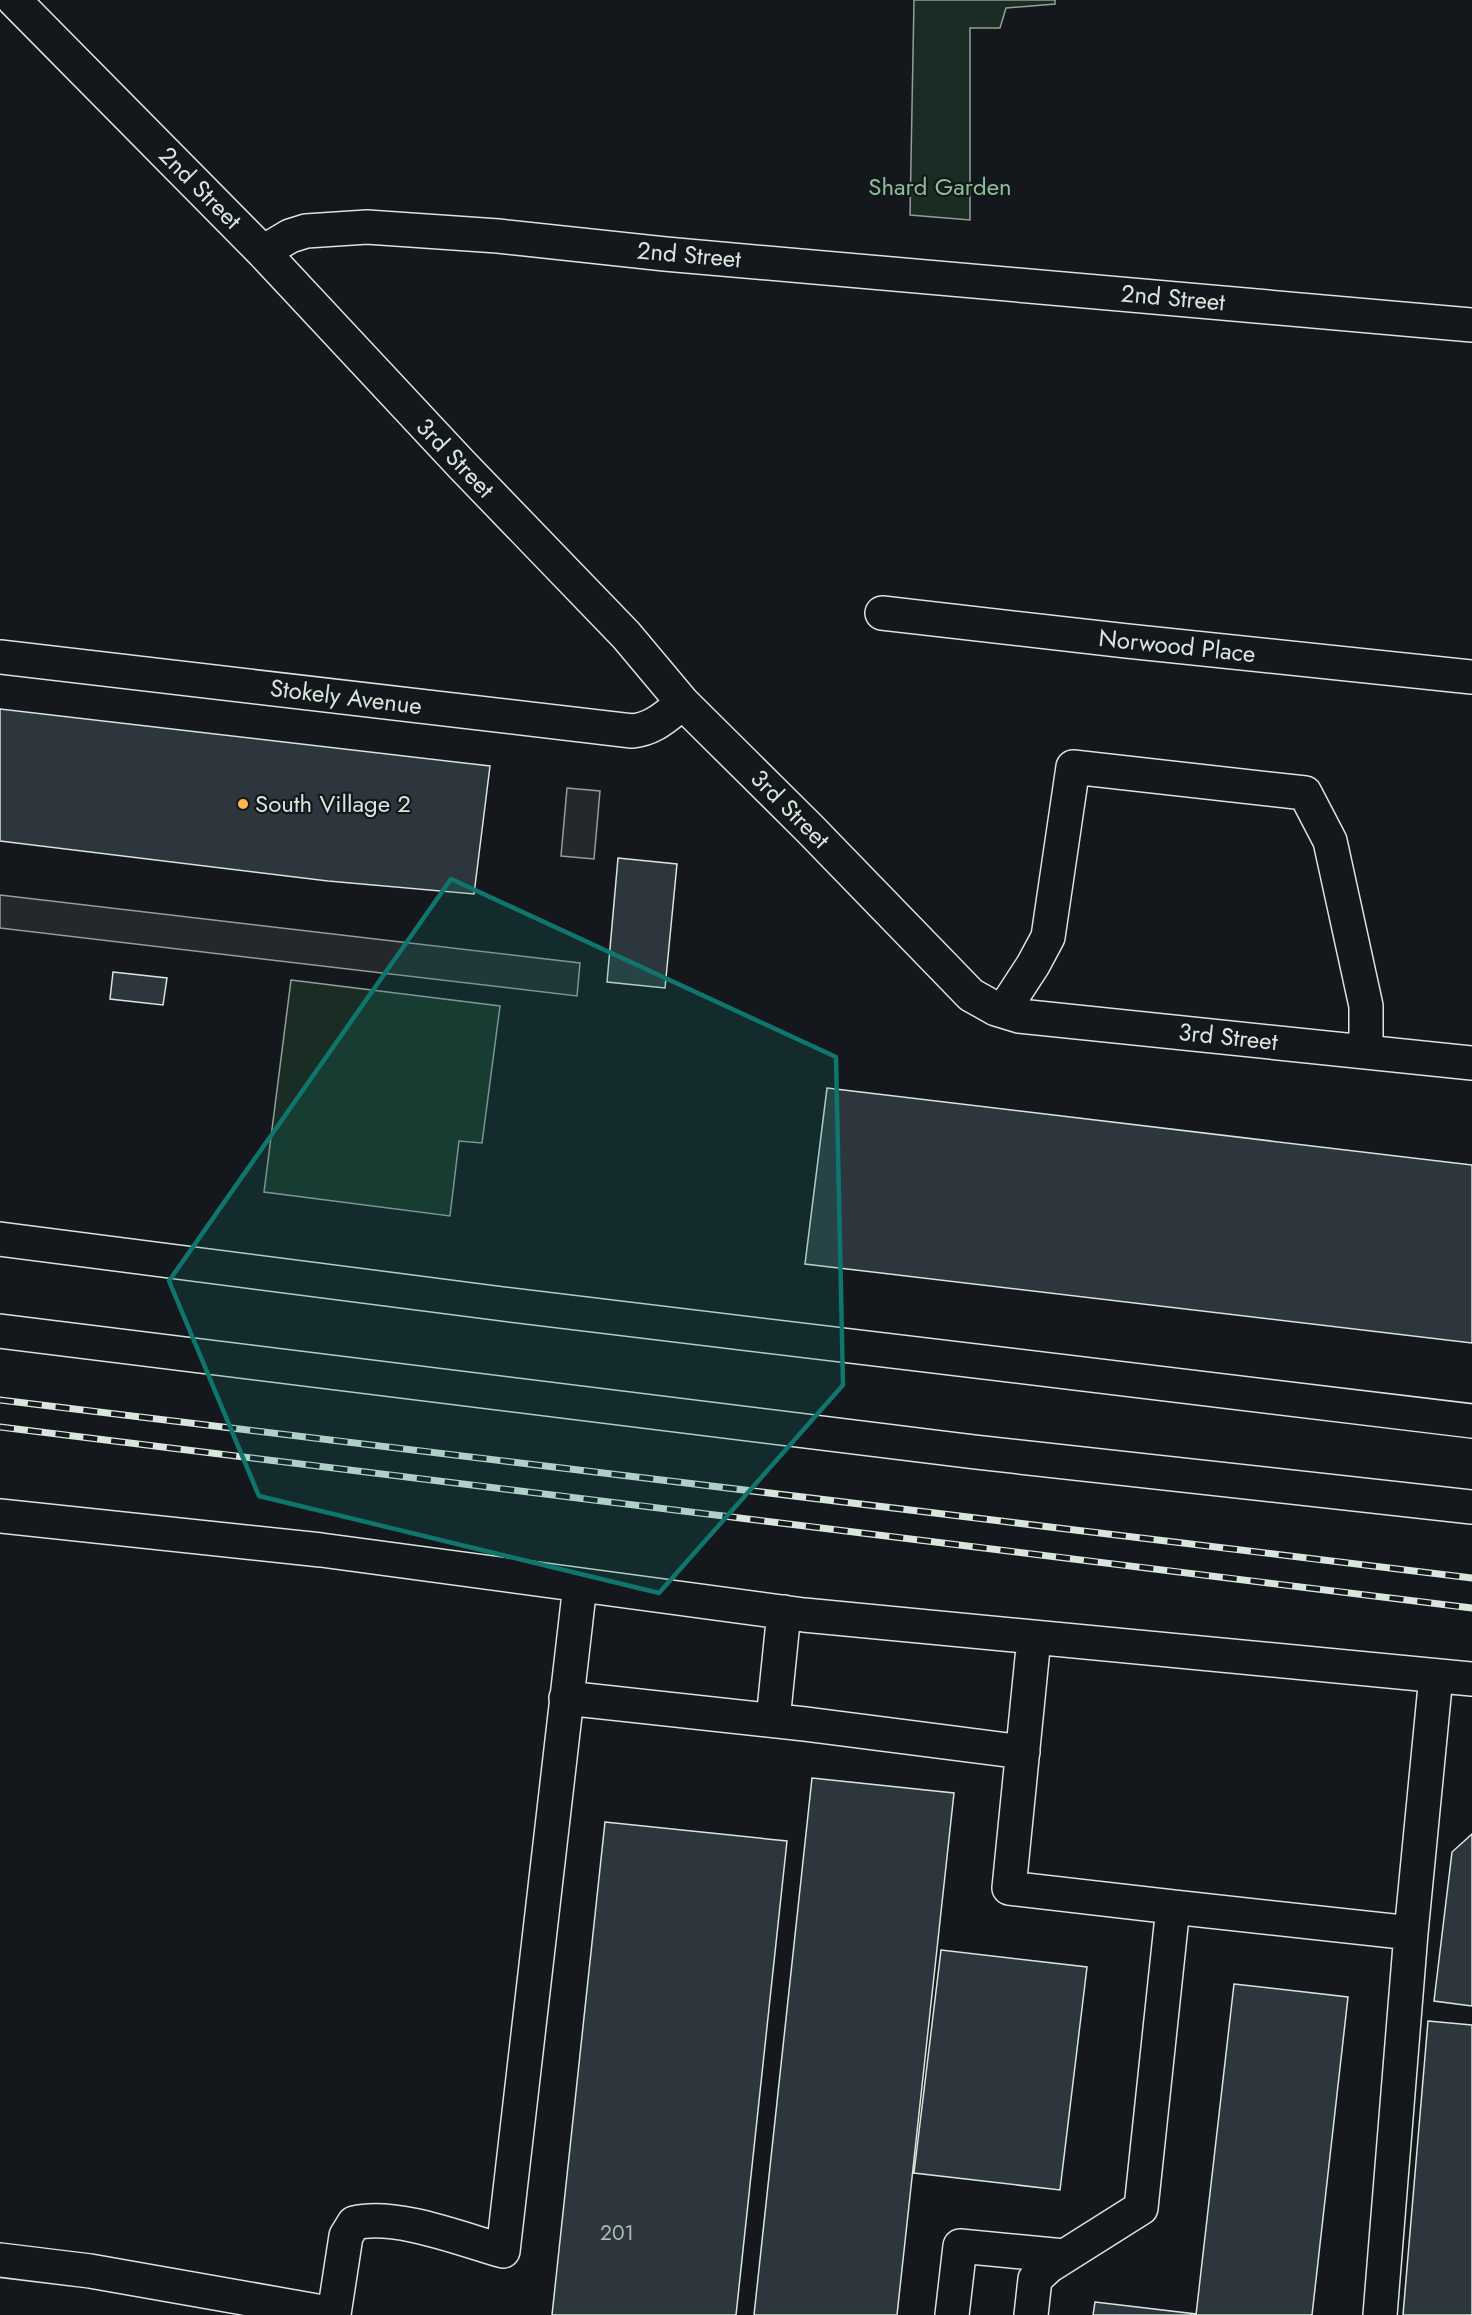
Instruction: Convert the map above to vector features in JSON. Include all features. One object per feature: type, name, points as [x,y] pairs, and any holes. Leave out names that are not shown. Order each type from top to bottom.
[{"type":"main road","name":"2nd Street","points":[[14,0],[263,252],[290,236],[306,231],[367,227],[498,236],[676,255],[1472,325]]},
{"type":"main road","name":"3rd Street","points":[[263,252],[462,465],[626,635],[683,703],[810,829],[971,995],[1003,1011],[1019,1016],[1472,1063]]},
{"type":"main road","name":"Norwood Place","points":[[882,613],[1472,677]]},
{"type":"main road","name":"Stokely Avenue","points":[[0,657],[632,730],[656,725],[683,703]]},
{"type":"main road","points":[[1003,1011],[1048,937],[1073,767],[1305,794],[1330,841],[1366,1006],[1366,1052]]},
{"type":"main road","points":[[0,1239],[526,1307],[1472,1421]]},
{"type":"main road","points":[[0,1331],[975,1452],[1472,1507]]},
{"type":"main road","points":[[0,1516],[321,1550],[784,1612],[1472,1679]]},
{"type":"main road","points":[[0,2260],[90,2271],[334,2314],[346,2236],[354,2223],[364,2220],[401,2222],[503,2251],[580,1585]]},
{"type":"main road","points":[[773,1720],[784,1612]]},
{"type":"main road","points":[[1034,1638],[1009,1888],[1411,1933]]},
{"type":"main road","points":[[1380,2315],[1411,1933],[1436,1676]]},
{"type":"main road","points":[[566,1698],[773,1720],[1023,1752]]},
{"type":"main road","points":[[1031,2315],[1035,2279],[1049,2266],[1141,2208],[1173,1907]]},
{"type":"main road","points":[[952,2315],[960,2246],[1064,2256]]},
{"type":"highlighted area","points":[[451,879],[836,1057],[843,1385],[659,1593],[259,1496],[169,1281]]},
{"type":"green space","name":"Shard Garden","points":[[914,0],[1055,0],[1055,4],[1006,8],[1000,28],[970,28],[970,220],[910,215]]},
{"type":"green space","points":[[291,980],[500,1006],[482,1143],[459,1141],[450,1216],[264,1192]]},
{"type":"shaded area","points":[[567,788],[600,791],[594,859],[561,856]]},
{"type":"shaded area","points":[[0,895],[580,963],[577,996],[0,928]]},
{"type":"building","name":"South Village 2","points":[[0,709],[490,766],[474,894],[328,881],[0,841]]},
{"type":"building","points":[[618,858],[677,864],[665,988],[607,982]]},
{"type":"building","points":[[113,972],[167,978],[163,1005],[110,999]]},
{"type":"building","points":[[827,1088],[1472,1165],[1472,1343],[805,1264]]},
{"type":"building","points":[[812,1778],[954,1793],[897,2315],[754,2315]]},
{"type":"building","points":[[605,1822],[787,1841],[736,2315],[552,2315]]},
{"type":"building","points":[[1472,1834],[1472,2006],[1434,2001],[1452,1852]]},
{"type":"building","points":[[941,1950],[1087,1967],[1060,2190],[914,2173]]},
{"type":"building","points":[[1234,1984],[1348,1997],[1312,2315],[1196,2315]]},
{"type":"building","points":[[1428,2021],[1472,2025],[1472,2315],[1403,2315]]},
{"type":"building","points":[[1095,2302],[1196,2314],[1196,2315],[1093,2315]]},
{"type":"railway","points":[[0,1400],[1472,1578]]},
{"type":"railway","points":[[0,1427],[1472,1608]]},
{"type":"place","name":"South Village 2","points":[[243,804]]}]
